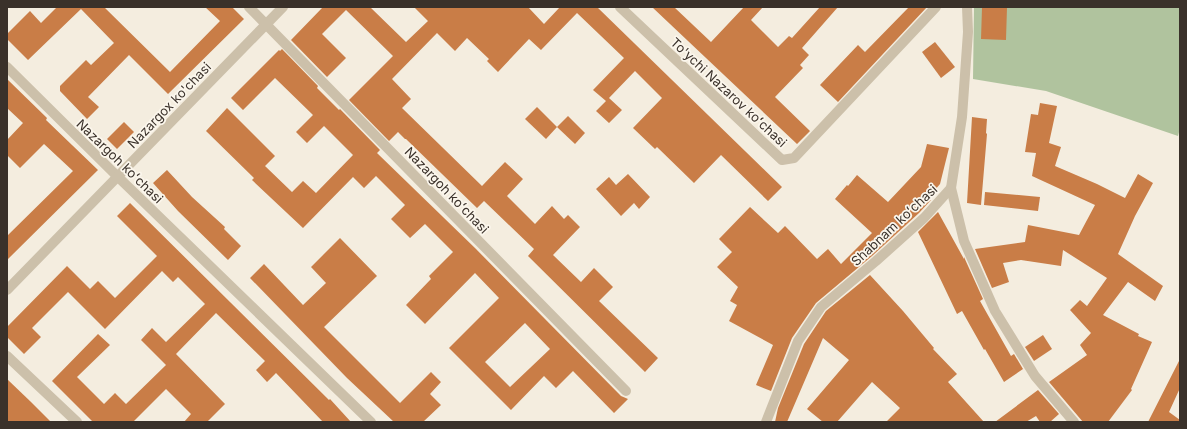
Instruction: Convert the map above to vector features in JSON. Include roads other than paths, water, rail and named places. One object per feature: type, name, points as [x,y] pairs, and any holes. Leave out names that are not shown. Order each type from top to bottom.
[{"type":"street","name":"Nazargoh koʻchasi","points":[[249,7],[626,391]]},
{"type":"street","name":"Nazargox ko'chasi","points":[[7,290],[283,7]]},
{"type":"street","name":"To'ychi Nazarov koʻchasi","points":[[620,7],[782,160],[794,158],[936,7]]},
{"type":"street","points":[[951,188],[962,117],[968,32],[967,7]]},
{"type":"street","name":"Nazargoh koʻchasi","points":[[7,67],[118,177],[371,422]]},
{"type":"street","name":"Shabnam koʻchasi","points":[[951,188],[964,241],[995,312],[1035,376],[1072,421]]},
{"type":"street","name":"Shabnam koʻchasi","points":[[766,422],[798,341],[821,307],[924,218],[951,188]]},
{"type":"street","points":[[7,356],[77,422]]}]
